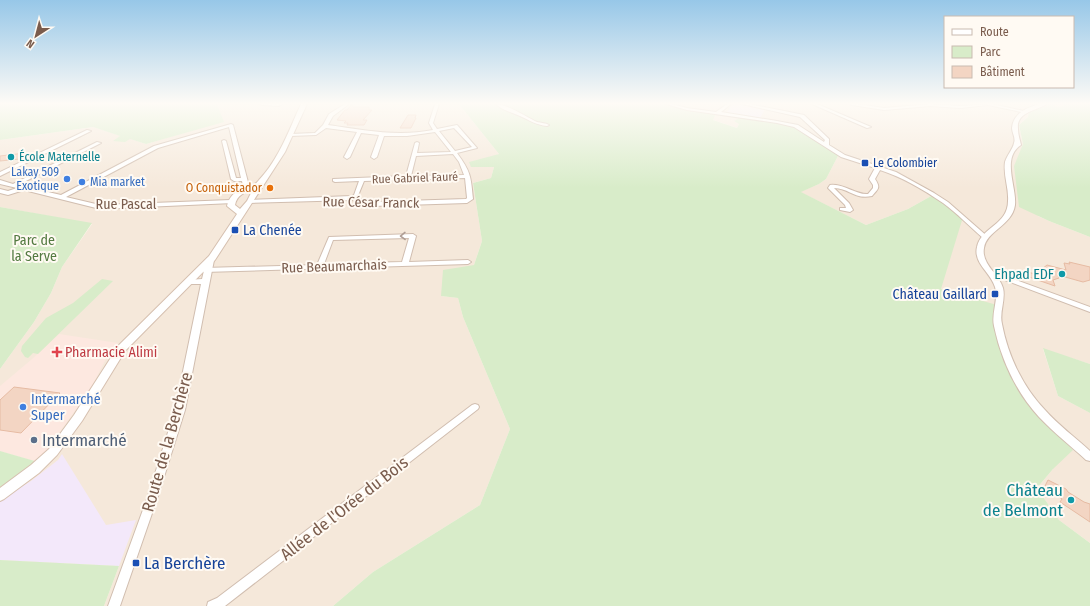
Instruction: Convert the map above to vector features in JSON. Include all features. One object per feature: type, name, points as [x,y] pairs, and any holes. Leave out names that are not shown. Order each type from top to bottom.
[{"type":"main road","points":[[241,206],[237,194],[262,182],[282,152],[290,135]]},
{"type":"main road","points":[[0,495],[35,469],[52,452],[78,418],[122,348],[188,282],[205,274],[210,260],[238,220],[241,206],[248,188]]},
{"type":"street","points":[[0,174],[86,132]]},
{"type":"street","points":[[62,197],[156,147],[206,132]]},
{"type":"street","points":[[233,132],[248,188]]},
{"type":"street","points":[[290,135],[316,134],[318,132]]},
{"type":"street","points":[[347,157],[359,132]]},
{"type":"street","points":[[362,132],[400,135],[424,132]]},
{"type":"street","points":[[436,132],[454,153],[468,176]]},
{"type":"street","points":[[414,155],[454,153],[475,148],[461,132]]},
{"type":"street","points":[[807,132],[843,156],[894,174],[932,194],[946,203],[985,237]]},
{"type":"street","points":[[819,132],[827,140],[826,146]]},
{"type":"street","points":[[1017,132],[1018,146],[1013,154],[1010,165],[1011,210],[1007,217],[985,237],[980,246],[980,254],[983,262],[997,282],[1000,290],[996,315],[998,326],[1020,383],[1035,406],[1090,457]]},
{"type":"street","points":[[374,156],[382,134]]},
{"type":"street","points":[[224,141],[234,179],[248,188]]},
{"type":"street","points":[[1011,194],[1008,168],[1010,156],[1018,141]]},
{"type":"street","points":[[14,185],[99,143]]},
{"type":"street","points":[[408,178],[417,143]]},
{"type":"street","points":[[842,208],[850,210],[847,204],[831,188],[832,186],[841,187],[860,196],[870,195],[876,188],[876,185],[872,179],[878,168]]},
{"type":"street","name":"Rue Gabriel Fauré","points":[[335,180],[468,176]]},
{"type":"street","name":"Rue César Franck","points":[[241,206],[353,198],[373,204],[467,201],[470,198],[468,176]]},
{"type":"street","name":"Rue Gabriel Fauré","points":[[353,198],[356,196],[362,179]]},
{"type":"street","name":"Rue Pascal","points":[[0,182],[100,207],[241,206]]},
{"type":"street","points":[[0,191],[8,193],[23,187]]},
{"type":"street","points":[[320,266],[332,238],[413,236],[405,264]]},
{"type":"street","name":"Rue Beaumarchais","points":[[205,274],[320,266],[468,262]]},
{"type":"street","points":[[991,273],[1090,310]]},
{"type":"street","name":"Route de la Berchère","points":[[114,606],[153,496],[180,410],[205,274]]},
{"type":"street","name":"Allée de l'Orée du Bois","points":[[212,606],[221,602],[252,580],[475,407]]},
{"type":"shaded area","points":[[55,132],[109,132],[146,144],[185,132],[482,132],[499,154],[471,167],[494,167],[491,178],[473,183],[482,241],[474,265],[441,296],[458,298],[463,317],[510,429],[480,505],[373,572],[333,606],[104,606],[119,566],[0,560],[0,489],[38,462],[0,451],[0,369],[34,322],[51,293],[62,267],[92,224],[0,207],[0,140]]},
{"type":"shaded area","points":[[767,132],[1021,132],[1038,216],[1090,237],[1090,364],[1043,349],[1058,396],[1090,413],[1090,543],[1059,520],[1037,488],[1053,469],[1044,415],[941,289],[933,195],[908,209],[866,225],[800,192],[819,184],[826,179],[839,154]]},
{"type":"shaded area","points":[[59,334],[118,343],[110,351],[90,390],[38,462],[0,451],[0,386]]},
{"type":"shaded area","points":[[62,454],[106,525],[136,520],[119,566],[0,560],[0,500],[31,481],[58,460]]},
{"type":"green space","points":[[0,132],[55,132],[0,140]]},
{"type":"green space","points":[[109,132],[188,132],[146,144],[130,139],[125,142],[113,141],[120,136]]},
{"type":"green space","points":[[482,132],[803,132],[839,154],[826,179],[819,184],[801,192],[866,225],[908,209],[933,195],[963,217],[941,289],[997,305],[996,315],[1013,367],[1044,415],[1073,450],[1053,469],[1037,488],[1059,520],[1090,543],[1090,606],[333,606],[373,572],[480,505],[510,429],[463,317],[458,298],[441,296],[443,270],[474,265],[482,241],[473,183],[491,178],[494,167],[471,167],[469,162],[499,154]]},
{"type":"green space","points":[[1021,132],[1090,132],[1090,237],[1049,221],[1019,207],[1014,166],[1023,144]]},
{"type":"green space","name":"Parc de la Serve","points":[[0,207],[92,223],[62,267],[51,293],[34,322],[0,369]]},
{"type":"green space","points":[[102,279],[113,281],[38,354],[33,353],[28,358],[25,357],[21,351],[22,346],[46,318],[73,303]]},
{"type":"green space","points":[[1043,348],[1090,364],[1090,413],[1058,396]]},
{"type":"green space","points":[[0,451],[38,462],[0,489]]},
{"type":"green space","points":[[0,560],[119,566],[104,606],[0,606]]},
{"type":"building","name":"École Maternelle","points":[[25,153],[20,159],[0,161],[0,156]]},
{"type":"building","name":"Ehpad EDF","points":[[1069,262],[1090,267],[1090,280],[1083,282],[1058,275],[1059,278],[1053,280],[1055,286],[1026,276],[1027,272],[1044,276],[1042,269],[1047,265],[1066,270],[1064,263],[1070,264]]},
{"type":"building","name":"Intermarché Super","points":[[14,387],[60,393],[21,433],[0,430],[0,400]]},
{"type":"building","name":"Château de Belmont","points":[[1048,480],[1066,489],[1068,492],[1084,502],[1090,504],[1090,522],[1060,502],[1062,499],[1045,486]]},
{"type":"place","name":"École Maternelle","points":[[11,157]]},
{"type":"place","name":"Le Colombier","points":[[865,163]]},
{"type":"place","name":"Lakay 509 Exotique","points":[[67,179]]},
{"type":"place","name":"Mia market","points":[[82,182]]},
{"type":"place","name":"O Conquistador","points":[[270,188]]},
{"type":"place","name":"La Chenée","points":[[235,230]]},
{"type":"place","name":"Ehpad EDF","points":[[1062,274]]},
{"type":"place","name":"Château Gaillard","points":[[995,294]]},
{"type":"place","name":"Pharmacie Alimi","points":[[57,352]]},
{"type":"place","name":"Intermarché Super","points":[[23,407]]},
{"type":"place","name":"Intermarché","points":[[34,440]]},
{"type":"place","name":"Château de Belmont","points":[[1071,500]]},
{"type":"place","name":"La Berchère","points":[[136,563]]}]
